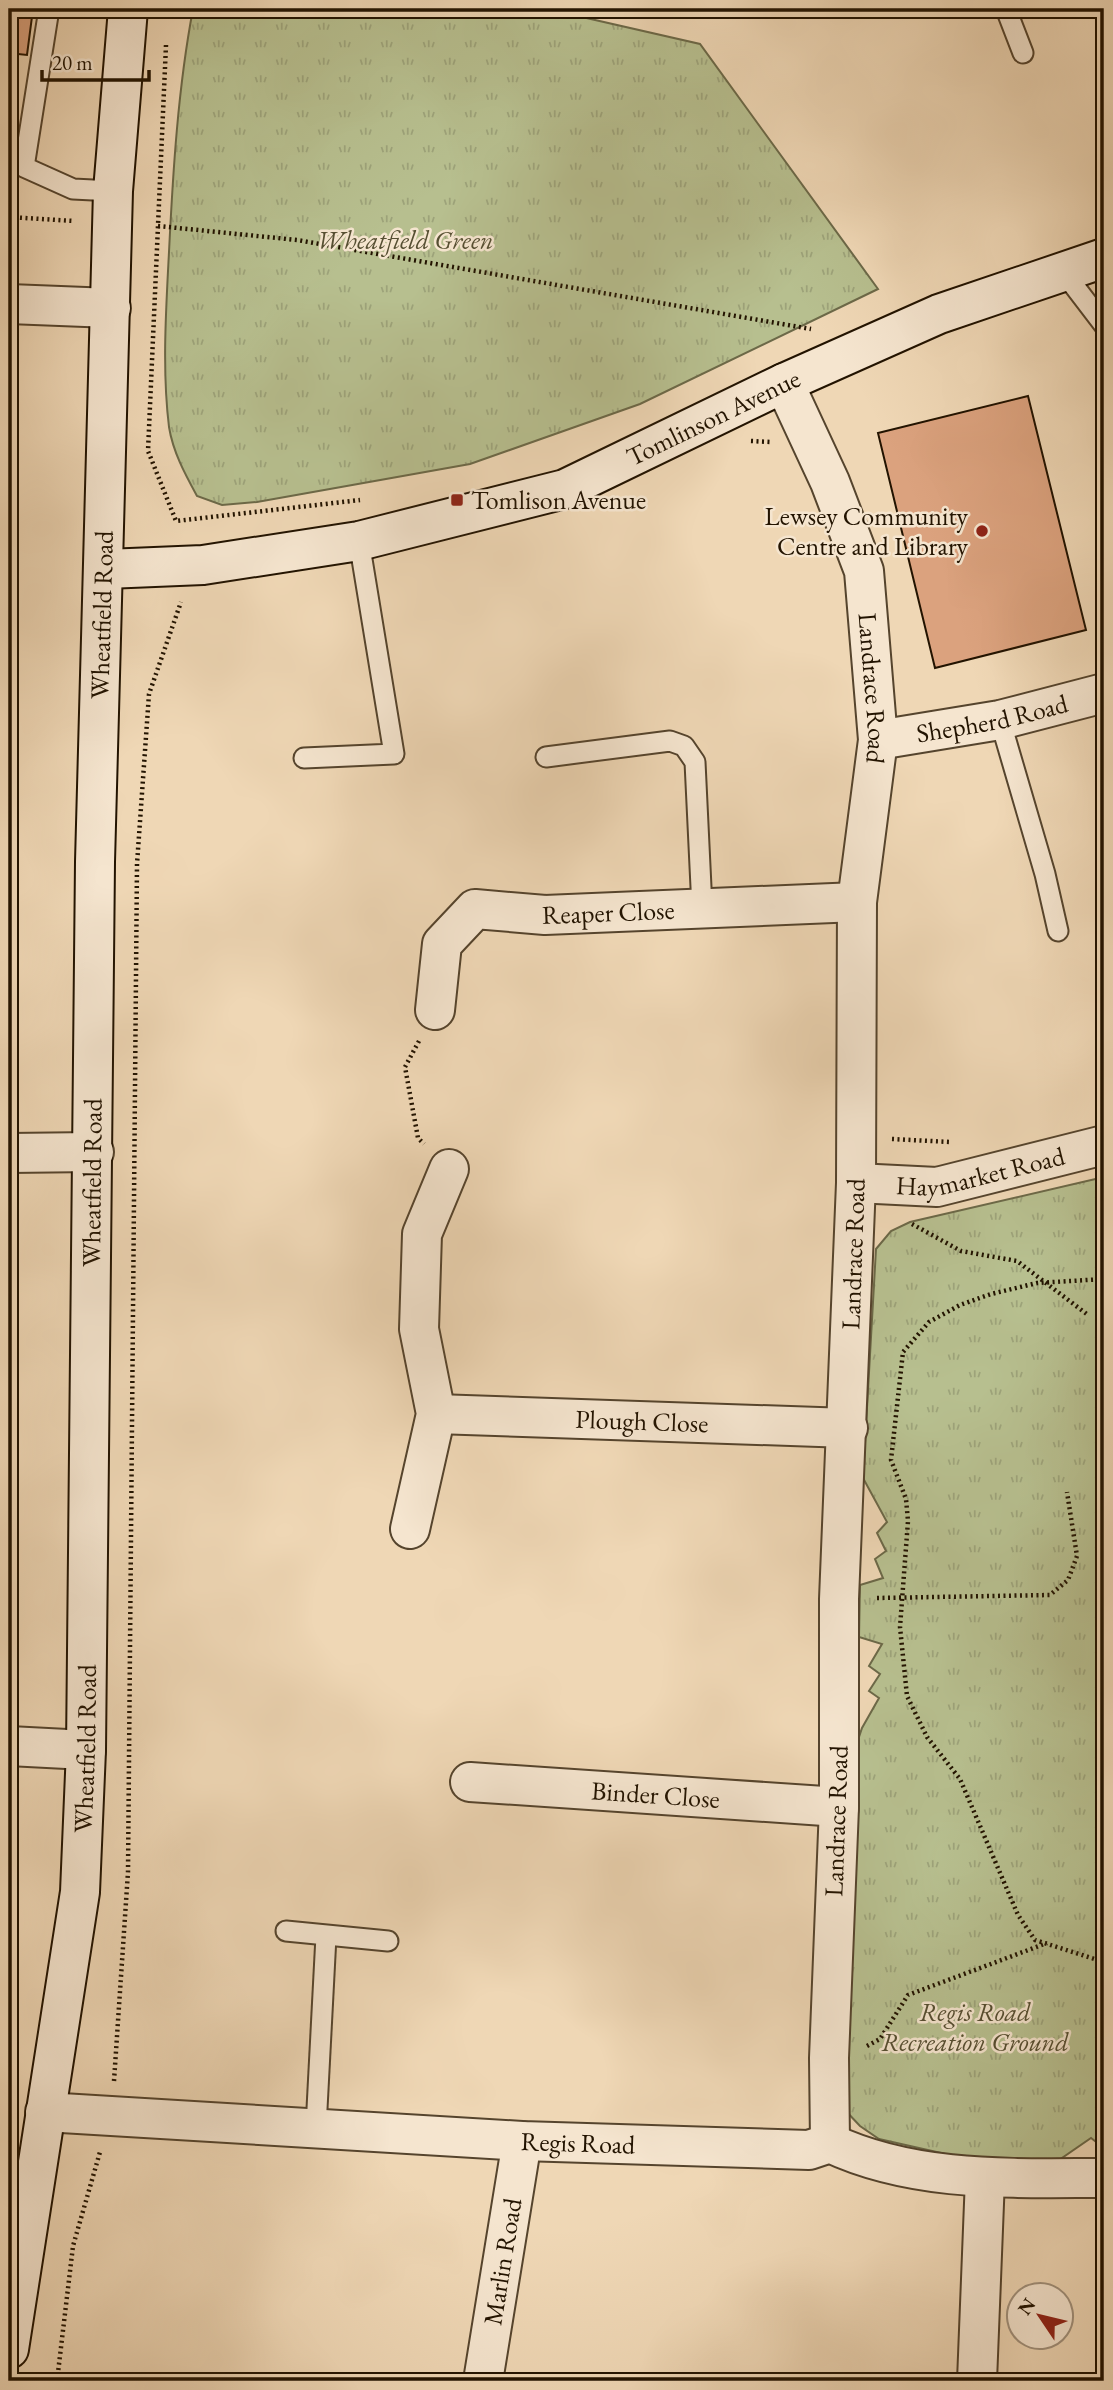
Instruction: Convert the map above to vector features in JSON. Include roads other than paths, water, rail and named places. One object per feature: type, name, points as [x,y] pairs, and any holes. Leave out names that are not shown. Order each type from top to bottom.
[{"type":"street","name":"Wheatfield Road","points":[[9,2349],[80,1892],[86,1750],[95,862],[106,569],[113,191],[128,9]]},
{"type":"street","name":"Tomlinson Avenue","points":[[106,569],[203,565],[359,541],[565,489],[784,383],[939,314],[1062,270],[1104,258]]},
{"type":"street","points":[[9,304],[111,308]]},
{"type":"street","name":"Landrace Road","points":[[784,383],[830,482],[864,571],[878,740],[857,902],[856,1183],[839,1599],[839,1807],[829,2058],[831,2143]]},
{"type":"street","name":"Shepherd Road","points":[[878,740],[1000,720],[1104,693]]},
{"type":"street","name":"Reaper Close","points":[[435,1010],[442,944],[475,909],[545,915],[857,902]]},
{"type":"street","name":"Haymarket Road","points":[[856,1183],[937,1187],[1104,1145]]},
{"type":"street","points":[[9,1153],[94,1152]]},
{"type":"street","points":[[410,1529],[436,1414],[419,1329],[422,1234],[449,1169]]},
{"type":"street","name":"Plough Close","points":[[436,1414],[848,1428]]},
{"type":"street","points":[[9,1746],[86,1750]]},
{"type":"street","name":"Binder Close","points":[[470,1782],[839,1807]]},
{"type":"street","name":"Regis Road","points":[[45,2112],[522,2141],[810,2150],[831,2143]]},
{"type":"street","name":"Marlin Road","points":[[483,2381],[522,2141]]},
{"type":"street","points":[[831,2143],[862,2158],[985,2178],[1104,2178]]},
{"type":"street","points":[[977,2381],[985,2178]]},
{"type":"lane","points":[[49,9],[24,167],[74,189],[113,191]]},
{"type":"lane","points":[[1006,9],[1023,53]]},
{"type":"lane","points":[[1062,270],[1104,325]]},
{"type":"lane","points":[[304,758],[394,754],[359,541]]},
{"type":"lane","points":[[1000,720],[1045,874],[1058,931]]},
{"type":"lane","points":[[545,757],[670,741],[684,746],[695,762],[702,908]]},
{"type":"lane","points":[[286,1931],[388,1941]]},
{"type":"lane","points":[[316,2128],[326,1936]]},
{"type":"place","name":"Tomlison Avenue","points":[[457,500]]},
{"type":"place","name":"Lewsey Community Centre and Library","points":[[982,531]]},
{"type":"park label","name":"Wheatfield Green","points":[[405,240]]},
{"type":"park label","name":"Regis Road Recreation Ground","points":[[975,2027]]}]
